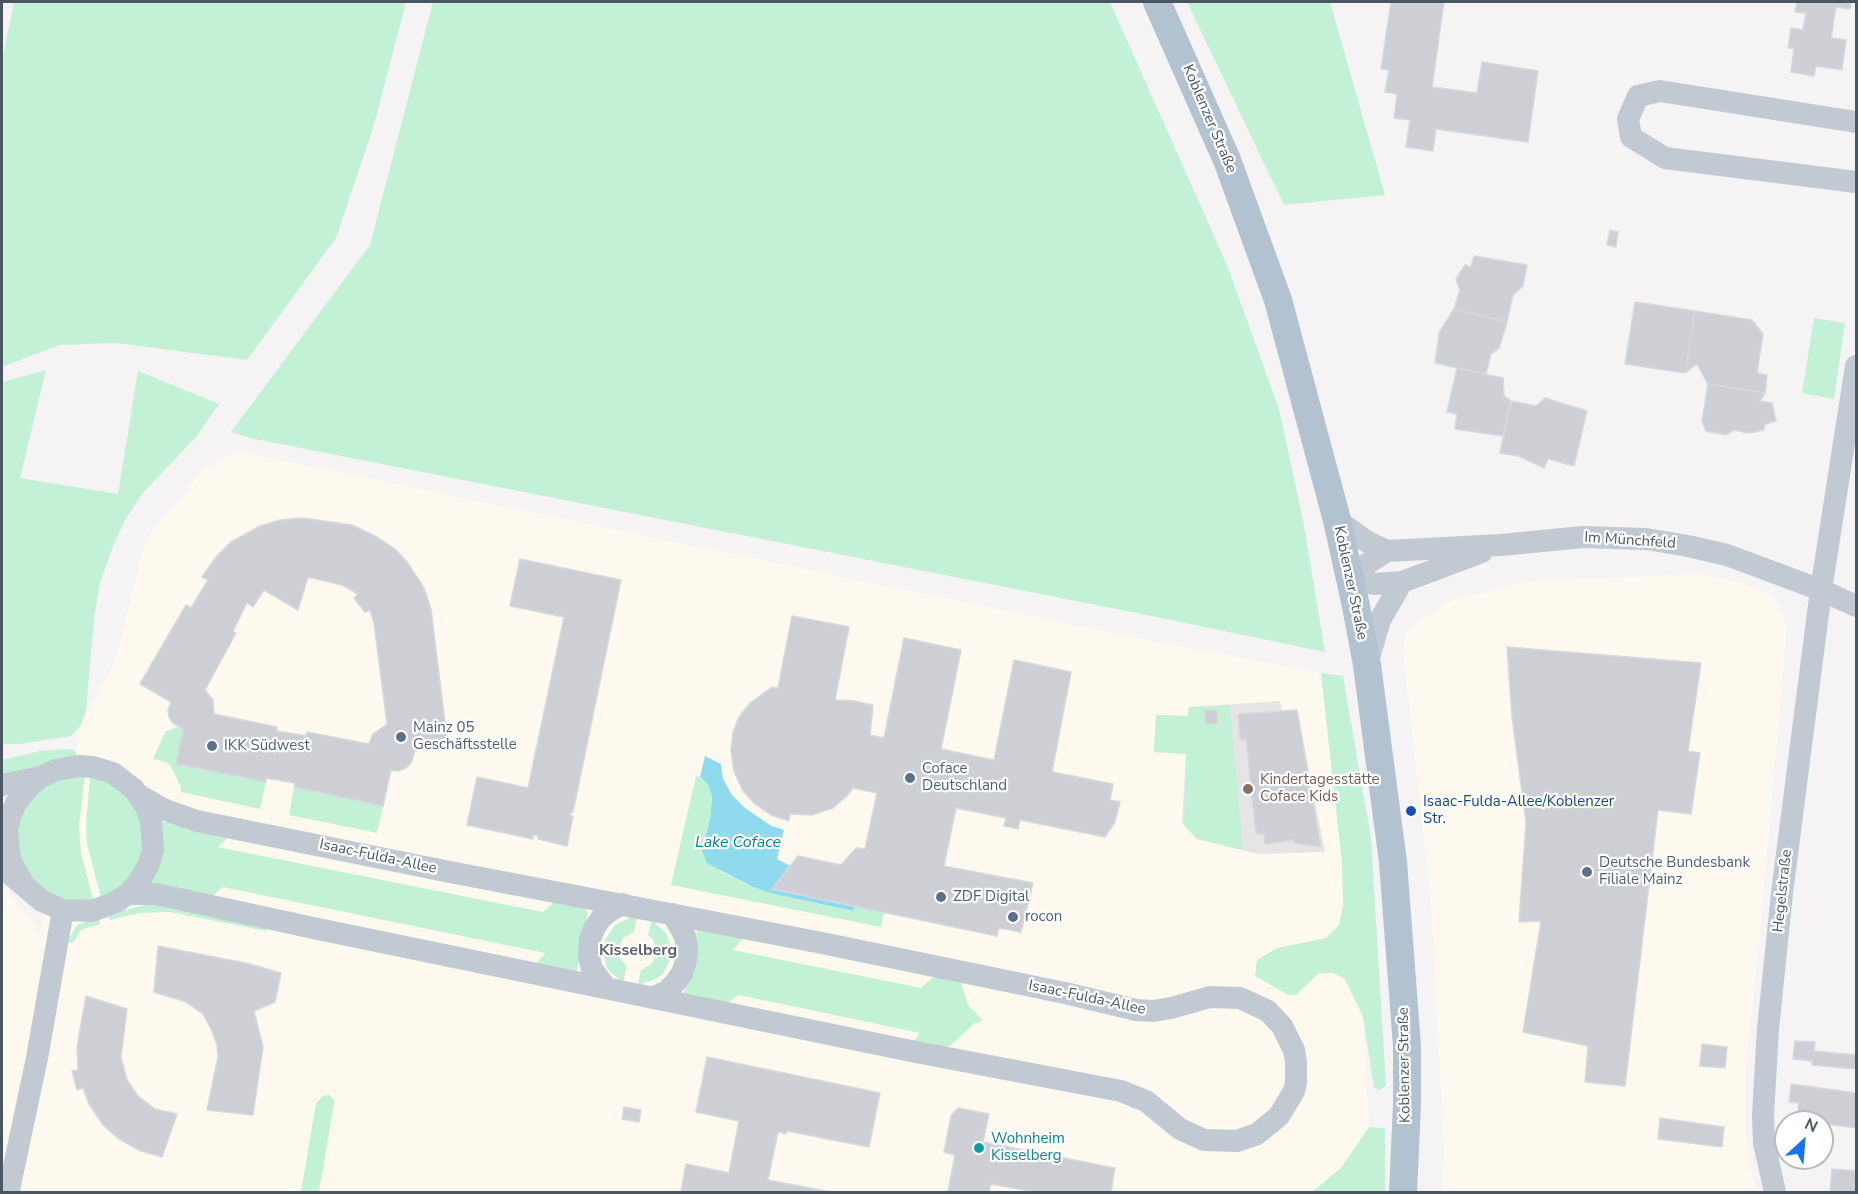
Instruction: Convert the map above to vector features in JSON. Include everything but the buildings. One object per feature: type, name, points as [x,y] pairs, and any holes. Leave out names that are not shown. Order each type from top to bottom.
[{"type":"main road","name":"Koblenzer Straße","points":[[1157,2],[1227,160],[1278,300],[1350,580],[1367,665],[1393,862],[1407,1047],[1403,1192]]},
{"type":"street","points":[[1857,122],[1660,91],[1638,96],[1628,119],[1631,137],[1665,158],[1857,182]]},
{"type":"street","name":"Hegelstraße","points":[[1775,1192],[1764,1143],[1763,1115],[1768,1029],[1782,893],[1821,590],[1857,366]]},
{"type":"street","points":[[1336,520],[1366,541],[1387,551]]},
{"type":"street","name":"Im Münchfeld","points":[[1387,551],[1501,545],[1583,537],[1646,539],[1726,555],[1821,590],[1857,606]]},
{"type":"street","name":"Im Münchfeld","points":[[1350,580],[1373,584],[1402,582],[1501,545]]},
{"type":"street","points":[[1350,580],[1367,564],[1387,551]]},
{"type":"street","points":[[1367,665],[1380,620],[1402,582]]},
{"type":"street","name":"Isaac-Fulda-Allee","points":[[2,785],[41,777],[71,766],[93,767],[119,777],[139,795],[163,809],[197,820],[450,872],[623,904],[1054,991],[1136,1010],[1153,1011],[1171,1008],[1210,996],[1240,998],[1268,1011],[1282,1026],[1294,1050],[1296,1083],[1284,1109],[1267,1128],[1237,1141],[1204,1140],[1180,1129],[1146,1101],[1121,1091],[916,1052],[156,894],[128,894]]},
{"type":"street","name":"Isaac-Fulda-Allee","points":[[25,886],[10,860],[7,846],[10,817],[16,803],[41,777]]},
{"type":"street","name":"Isaac-Fulda-Allee","points":[[2,867],[42,901],[63,909],[80,912],[99,909],[116,902],[128,894],[142,878],[153,850],[151,821],[139,795]]},
{"type":"street","points":[[606,988],[592,969],[590,939],[602,917],[623,904]]},
{"type":"street","points":[[8,1191],[38,1058],[63,909]]},
{"type":"street","points":[[654,997],[666,992],[675,983],[686,961],[685,936],[672,914]]},
{"type":"shaded area","name":"Kisselberg","points":[[238,451],[1137,638],[1321,673],[1342,864],[1363,1017],[1369,1127],[1362,1192],[2,1192],[2,885],[40,933],[81,725],[116,659],[145,541],[203,470]]},
{"type":"shaded area","points":[[1701,574],[1740,582],[1760,590],[1774,599],[1783,613],[1787,628],[1758,953],[1745,1070],[1745,1131],[1751,1171],[1757,1192],[1442,1192],[1444,1153],[1431,899],[1403,652],[1406,631],[1446,602],[1529,581]]},
{"type":"shaded area","name":"Kindertagesstätte Coface Kids","points":[[1280,701],[1282,710],[1297,710],[1325,852],[1258,854],[1197,839],[1182,823],[1186,754],[1154,752],[1156,715],[1188,716],[1189,707]]},
{"type":"green space","points":[[14,2],[406,2],[374,125],[336,238],[247,360],[116,343],[59,345],[2,367],[2,61]]},
{"type":"green space","points":[[433,2],[1110,2],[1227,265],[1279,409],[1303,520],[1325,652],[250,438],[231,432],[370,245]]},
{"type":"green space","points":[[1187,2],[1330,2],[1385,195],[1284,205]]},
{"type":"green space","points":[[1814,318],[1845,323],[1834,399],[1802,393]]},
{"type":"green space","points":[[46,370],[20,478],[118,494],[138,371],[219,404],[196,437],[142,494],[125,520],[113,546],[100,583],[94,619],[86,711],[81,725],[71,736],[20,744],[2,744],[2,382]]},
{"type":"green space","points":[[1321,673],[1343,676],[1371,838],[1386,1086],[1380,1090],[1374,1088],[1363,1017],[1345,979],[1333,973],[1319,973],[1296,995],[1288,995],[1255,976],[1257,960],[1277,948],[1326,938],[1339,925],[1343,906],[1342,863]]},
{"type":"green space","points":[[1230,705],[1243,850],[1197,839],[1184,825],[1186,754],[1154,752],[1156,715],[1188,716],[1189,707]]},
{"type":"green space","points":[[178,727],[183,729],[176,764],[266,782],[260,809],[181,792],[181,787],[170,765],[153,759],[166,731]]},
{"type":"green space","points":[[69,749],[76,752],[77,756],[2,778],[2,760],[40,751]]},
{"type":"green space","points":[[85,775],[79,825],[81,853],[94,902],[70,903],[39,889],[16,849],[19,815],[49,781]]},
{"type":"green space","points":[[93,775],[125,792],[143,822],[143,857],[124,886],[101,898],[87,844],[86,825],[90,778]]},
{"type":"green space","points":[[696,776],[708,784],[712,797],[710,819],[702,851],[721,871],[753,887],[774,894],[852,911],[853,906],[884,913],[881,927],[671,885]]},
{"type":"green space","points":[[294,787],[383,806],[377,833],[289,815]]},
{"type":"green space","points":[[159,821],[234,832],[218,847],[543,912],[559,897],[583,907],[588,912],[576,976],[534,966],[545,953],[223,887],[207,901],[147,885]]},
{"type":"green space","points":[[156,904],[267,925],[266,931],[170,912],[139,913],[110,920],[108,914]]},
{"type":"green space","points":[[98,917],[100,924],[81,930],[73,943],[67,942],[77,925]]},
{"type":"green space","points":[[631,917],[637,917],[634,932],[623,938],[618,950],[619,957],[627,967],[623,982],[606,966],[603,949],[605,940],[615,925]]},
{"type":"green space","points":[[652,920],[666,933],[672,949],[671,958],[663,974],[638,985],[641,970],[652,964],[657,952],[653,939],[648,935]]},
{"type":"green space","points":[[698,927],[745,935],[733,950],[921,988],[938,973],[961,983],[968,1005],[982,1019],[950,1046],[938,1048],[913,1043],[920,1033],[739,995],[724,1005],[683,998]]},
{"type":"green space","points":[[329,1095],[334,1100],[334,1104],[319,1192],[301,1192],[316,1103],[323,1096]]},
{"type":"green space","points":[[1369,1127],[1385,1128],[1385,1192],[1312,1192],[1341,1168]]},
{"type":"water","name":"Lake Coface","points":[[705,756],[721,764],[723,779],[732,795],[745,808],[770,825],[784,830],[777,859],[791,866],[859,882],[853,911],[774,894],[753,887],[707,863],[702,851],[710,819],[712,797],[708,784],[700,777]]},
{"type":"place","name":"Mainz 05 Geschäftsstelle","points":[[401,737]]},
{"type":"place","name":"IKK Südwest","points":[[212,746]]},
{"type":"place","name":"Coface Deutschland","points":[[910,778]]},
{"type":"place","name":"Kindertagesstätte Coface Kids","points":[[1248,789]]},
{"type":"place","name":"Isaac-Fulda-Allee/Koblenzer Str.","points":[[1411,811]]},
{"type":"place","name":"Deutsche Bundesbank Filiale Mainz","points":[[1587,872]]},
{"type":"place","name":"ZDF Digital","points":[[941,897]]},
{"type":"place","name":"rocon","points":[[1013,917]]},
{"type":"place","name":"Wohnheim Kisselberg","points":[[979,1148]]},
{"type":"district","name":"Kisselberg","points":[[638,951]]}]
